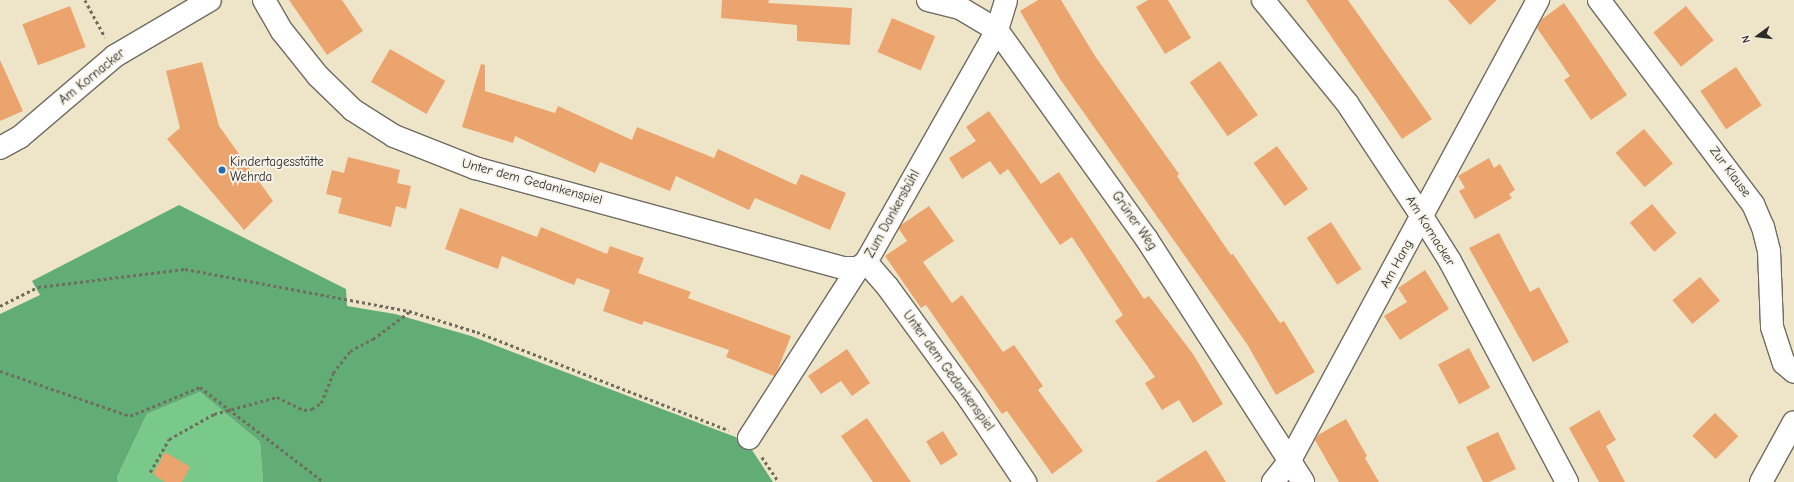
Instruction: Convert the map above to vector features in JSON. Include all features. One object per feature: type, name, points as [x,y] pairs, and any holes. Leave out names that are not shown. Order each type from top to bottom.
[{"type":"street","name":"Am Kornacker","points":[[0,148],[20,137],[115,56],[210,0]]},
{"type":"street","name":"Unter dem Gedankenspiel","points":[[264,0],[282,31],[318,76],[353,110],[394,136],[475,168],[844,268],[862,265],[887,286],[942,362],[1025,482]]},
{"type":"street","name":"Grüner Weg","points":[[928,0],[960,8],[997,30],[1146,238],[1303,482]]},
{"type":"street","name":"Zum Dankersbühl","points":[[749,438],[862,265],[997,30],[1006,0]]},
{"type":"street","name":"Am Kornacker","points":[[1263,0],[1347,103],[1423,218],[1453,268],[1567,482]]},
{"type":"street","name":"Am Hang","points":[[1273,482],[1290,460],[1423,218],[1538,0]]},
{"type":"street","name":"Zur Klause","points":[[1599,0],[1753,204],[1763,227],[1769,251],[1772,327],[1784,363],[1794,372]]},
{"type":"street","points":[[1761,482],[1794,422]]},
{"type":"path","points":[[85,0],[115,56]]},
{"type":"path","points":[[0,306],[38,287],[185,269],[409,311],[477,332],[749,438],[780,482]]},
{"type":"path","points":[[150,472],[169,439],[214,414],[231,411],[277,397],[304,410],[312,410],[321,404],[333,373],[350,351],[373,339],[409,311]]},
{"type":"path","points":[[0,372],[130,416],[200,387],[324,482]]},
{"type":"green space","points":[[179,205],[346,289],[347,306],[395,314],[471,336],[746,441],[773,482],[263,482],[260,442],[200,392],[147,414],[117,477],[118,482],[0,482],[0,314],[40,295],[32,281]]},
{"type":"green space","points":[[200,392],[260,442],[263,482],[118,482],[117,477],[147,414]]},
{"type":"building","points":[[289,0],[342,0],[363,31],[327,55]]},
{"type":"building","points":[[722,0],[769,0],[768,3],[852,8],[850,45],[797,41],[797,25],[721,18]]},
{"type":"building","points":[[1038,0],[1061,0],[1095,56],[1179,174],[1177,176],[1231,255],[1233,254],[1280,323],[1284,321],[1315,372],[1276,395],[1247,344],[1060,79],[1020,11]]},
{"type":"building","points":[[1148,0],[1168,0],[1191,38],[1165,54],[1136,7]]},
{"type":"building","points":[[1306,0],[1348,0],[1432,119],[1402,139]]},
{"type":"building","points":[[1448,0],[1497,0],[1470,25]]},
{"type":"building","points":[[1564,3],[1627,95],[1591,120],[1564,80],[1570,76],[1537,28],[1542,19]]},
{"type":"building","points":[[70,6],[86,47],[38,65],[22,24]]},
{"type":"building","points":[[1686,6],[1714,40],[1681,67],[1653,32]]},
{"type":"building","points":[[892,18],[935,36],[921,70],[878,52]]},
{"type":"building","points":[[390,49],[445,81],[426,114],[371,82]]},
{"type":"building","points":[[0,60],[23,111],[0,121]]},
{"type":"building","points":[[1220,61],[1258,115],[1228,136],[1190,82]]},
{"type":"building","name":"Kindertagesstätte Wehrda","points":[[202,62],[219,126],[273,201],[244,230],[167,139],[180,128],[166,71]]},
{"type":"building","points":[[481,64],[485,65],[485,91],[555,113],[558,106],[632,140],[637,127],[714,158],[718,149],[796,185],[801,174],[846,193],[830,230],[755,198],[749,210],[676,176],[670,191],[600,162],[595,173],[515,136],[513,143],[462,127]]},
{"type":"building","points":[[1736,67],[1762,105],[1726,129],[1700,91]]},
{"type":"building","points":[[989,111],[1041,184],[1059,172],[1144,299],[1149,296],[1193,354],[1223,404],[1193,423],[1179,400],[1162,410],[1145,383],[1155,377],[1115,321],[1123,315],[1072,237],[1060,245],[1008,169],[1000,175],[990,161],[962,179],[949,158],[976,141],[966,127]]},
{"type":"building","points":[[1644,129],[1673,163],[1645,187],[1616,153]]},
{"type":"building","points":[[1277,146],[1308,189],[1285,206],[1254,163]]},
{"type":"building","points":[[348,157],[400,170],[397,183],[411,186],[406,209],[396,206],[391,227],[338,213],[342,198],[326,194],[332,170],[344,173]]},
{"type":"building","points":[[1489,158],[1494,168],[1500,164],[1515,190],[1509,194],[1512,198],[1475,219],[1459,191],[1465,188],[1458,176]]},
{"type":"building","points":[[1652,204],[1676,233],[1654,252],[1630,223]]},
{"type":"building","points":[[929,206],[954,241],[923,262],[952,303],[962,295],[1003,352],[1014,345],[1043,386],[1038,390],[1083,451],[1052,474],[1007,411],[1002,414],[926,305],[921,308],[885,256],[907,241],[899,229],[901,225]]},
{"type":"building","points":[[460,208],[537,237],[541,227],[607,254],[610,246],[644,258],[638,273],[691,292],[688,298],[791,336],[778,369],[774,376],[726,357],[729,350],[644,321],[642,325],[603,311],[610,290],[577,278],[574,285],[502,256],[498,269],[445,249]]},
{"type":"building","points":[[1331,222],[1361,269],[1337,285],[1307,238]]},
{"type":"building","points":[[1499,233],[1530,292],[1539,287],[1569,342],[1533,362],[1469,248]]},
{"type":"building","points":[[1425,270],[1449,309],[1400,340],[1384,316],[1407,302],[1398,288]]},
{"type":"building","points":[[1700,277],[1720,301],[1692,324],[1672,300]]},
{"type":"building","points":[[1469,348],[1490,388],[1459,404],[1438,364]]},
{"type":"building","points":[[847,349],[870,383],[852,396],[841,381],[821,394],[808,376]]},
{"type":"building","points":[[1599,410],[1616,440],[1606,446],[1625,482],[1599,482],[1569,428]]},
{"type":"building","points":[[1715,413],[1738,436],[1716,459],[1692,436]]},
{"type":"building","points":[[867,418],[911,482],[873,482],[841,436]]},
{"type":"building","points":[[1346,419],[1367,456],[1365,458],[1379,482],[1339,482],[1315,440],[1318,435]]},
{"type":"building","points":[[943,431],[958,455],[941,465],[926,442]]},
{"type":"building","points":[[1498,432],[1516,469],[1489,482],[1483,482],[1466,447]]},
{"type":"building","points":[[1206,450],[1226,482],[1155,482]]},
{"type":"building","points":[[165,452],[190,467],[182,482],[165,482],[153,474]]},
{"type":"place","name":"Kindertagesstätte Wehrda","points":[[222,170]]}]
